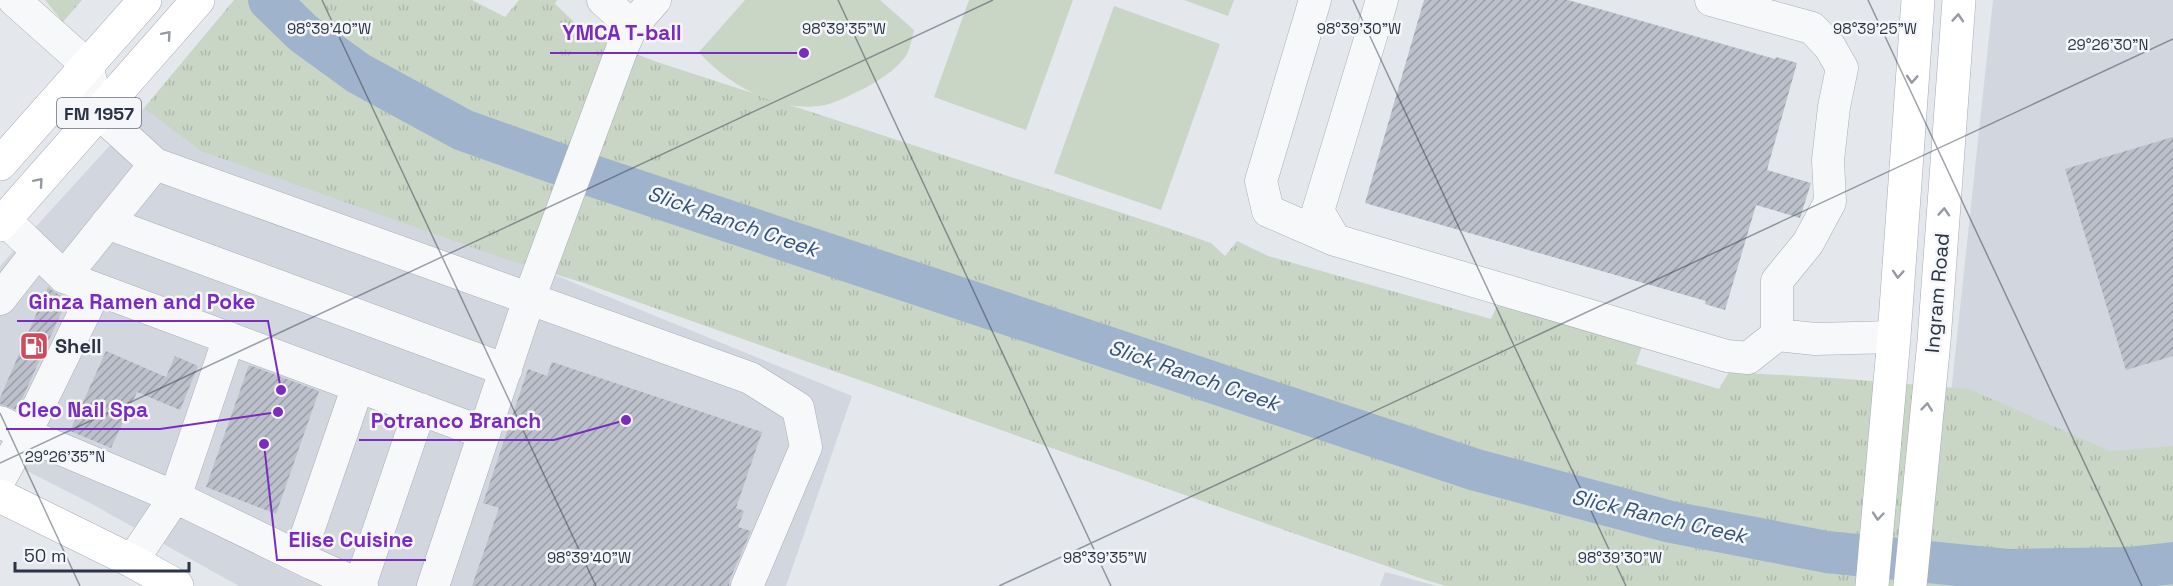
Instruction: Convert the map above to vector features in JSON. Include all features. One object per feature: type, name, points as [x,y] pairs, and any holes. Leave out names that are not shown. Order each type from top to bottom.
[{"type":"main road","name":"FM 1957","points":[[0,164],[145,0]]},
{"type":"main road","name":"FM 1957","points":[[2,223],[198,0]]},
{"type":"main road","name":"Ingram Road","points":[[1872,586],[1894,337],[1918,0]]},
{"type":"main road","name":"Ingram Road","points":[[1910,586],[1934,342],[1959,0]]},
{"type":"main road","points":[[1894,337],[1934,342]]},
{"type":"main road","points":[[0,496],[132,561],[177,586]]},
{"type":"lane","points":[[14,0],[87,65],[99,113],[155,164],[750,378],[798,408],[806,447],[747,586]]},
{"type":"lane","points":[[603,0],[627,36]]},
{"type":"lane","points":[[433,586],[529,299],[627,36],[655,0]]},
{"type":"lane","points":[[1315,0],[1261,181],[1268,211],[1335,240],[1727,356],[1748,358],[1777,335],[1815,339],[1894,337]]},
{"type":"lane","points":[[1335,240],[1318,211],[1382,0]]},
{"type":"lane","points":[[1711,0],[1812,28],[1830,47],[1842,68],[1834,107],[1828,160],[1830,202],[1808,243],[1777,281],[1777,335]]},
{"type":"lane","points":[[64,277],[155,164]]},
{"type":"lane","points":[[2,223],[64,277],[484,433]]},
{"type":"lane","points":[[107,223],[506,370]]},
{"type":"lane","points":[[0,299],[37,252]]},
{"type":"lane","points":[[0,479],[13,428],[96,289]]},
{"type":"lane","points":[[132,561],[176,497],[229,338]]},
{"type":"lane","points":[[299,557],[358,386]]},
{"type":"lane","points":[[13,428],[176,497],[361,586],[420,409]]},
{"type":"shaded area","points":[[1993,0],[2173,0],[2173,462],[1945,449]]},
{"type":"shaded area","points":[[144,108],[852,396],[786,586],[239,586],[90,503],[0,457],[0,266]]},
{"type":"shaded area","points":[[1385,572],[1437,586],[1380,586]]},
{"type":"green space","points":[[45,0],[82,0],[63,22]]},
{"type":"green space","points":[[234,0],[472,0],[505,17],[519,0],[557,0],[555,4],[589,36],[657,62],[1159,225],[1211,243],[1225,256],[1237,241],[1268,256],[1491,319],[1498,304],[1642,346],[1636,364],[1719,389],[1729,372],[1969,389],[2110,451],[2173,446],[2173,586],[1446,586],[1426,580],[584,283],[508,260],[201,151],[144,108]]},
{"type":"green space","points":[[745,0],[880,0],[914,30],[905,57],[875,83],[825,105],[808,107],[790,105],[773,101],[739,86],[699,52]]},
{"type":"green space","points":[[969,0],[1073,0],[1026,130],[934,97]]},
{"type":"green space","points":[[1184,0],[1234,0],[1228,16]]},
{"type":"green space","points":[[1114,6],[1220,44],[1161,210],[1054,173]]},
{"type":"building","points":[[1424,0],[1568,0],[1775,59],[1776,57],[1797,63],[1767,170],[1811,183],[1800,218],[1756,205],[1725,310],[1705,304],[1706,301],[1365,203]]},
{"type":"building","points":[[2173,137],[2173,356],[2126,370],[2065,169]]},
{"type":"building","name":"Shell","points":[[48,287],[68,298],[17,410],[0,404],[0,398]]},
{"type":"building","points":[[106,351],[166,377],[175,356],[198,366],[180,410],[137,392],[111,448],[70,431]]},
{"type":"building","points":[[552,362],[762,432],[736,508],[744,511],[738,527],[751,531],[729,586],[472,586],[499,508],[483,503],[528,369],[547,376]]},
{"type":"building","points":[[249,365],[319,391],[276,514],[206,487]]},
{"type":"waterway","name":"Slick Ranch Creek","points":[[269,0],[303,33],[358,73],[463,130],[581,172],[1476,470],[1671,522],[1827,552],[2008,570],[2128,568],[2173,563]]},
{"type":"place","name":"YMCA T-ball","points":[[804,53]]},
{"type":"place","name":"Shell","points":[[34,346]]},
{"type":"place","name":"Ginza Ramen and Poke","points":[[281,390]]},
{"type":"place","name":"Cleo Nail Spa","points":[[278,412]]},
{"type":"place","name":"Potranco Branch","points":[[626,420]]},
{"type":"place","name":"Elise Cuisine","points":[[264,444]]}]
